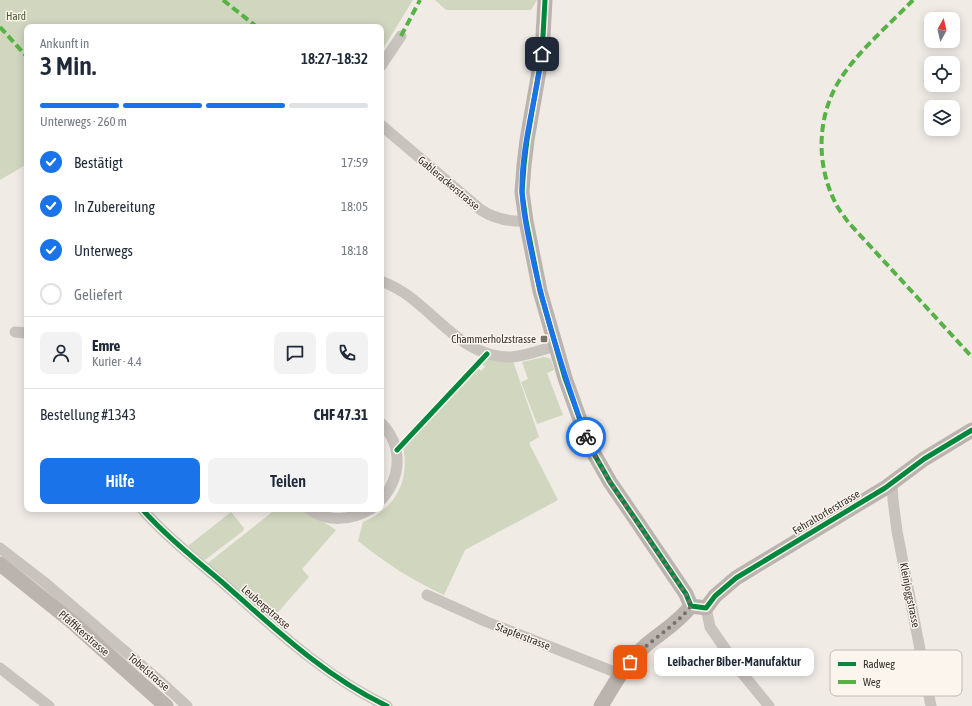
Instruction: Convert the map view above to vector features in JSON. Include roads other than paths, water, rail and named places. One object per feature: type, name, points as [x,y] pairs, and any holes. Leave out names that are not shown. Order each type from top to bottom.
[{"type":"street","points":[[545,0],[542,54],[524,165],[522,192],[526,221],[540,290],[565,378],[589,445],[610,482],[686,594],[698,607],[742,673],[769,706]]},
{"type":"street","points":[[384,62],[401,36]]},
{"type":"street","name":"Gablerackerstrasse","points":[[384,128],[481,210],[493,217],[505,220],[526,221]]},
{"type":"street","points":[[384,283],[409,296],[461,341],[477,350],[499,356],[516,356],[529,354],[555,346]]},
{"type":"street","points":[[15,332],[24,333]]},
{"type":"street","points":[[384,427],[392,438],[398,457],[396,474],[387,494],[384,497]]},
{"type":"street","name":"Fehraltorferstrasse","points":[[601,706],[620,674],[645,646],[683,617],[715,596],[736,578],[892,484],[924,459],[972,430]]},
{"type":"street","name":"Kleinjoggstrasse","points":[[892,484],[892,500],[897,531],[920,650]]},
{"type":"street","name":"Leubergstrasse","points":[[145,512],[158,526],[268,623],[323,668],[370,698],[387,706]]},
{"type":"street","points":[[314,512],[319,515],[341,518],[366,512]]},
{"type":"street","name":"Tobelstrasse","points":[[0,548],[44,582],[187,706]]},
{"type":"street","name":"Pfäffikerstrasse","points":[[0,564],[71,621],[166,706]]},
{"type":"street","name":"Stapferstrasse","points":[[427,595],[487,622],[620,674]]},
{"type":"street","points":[[0,668],[49,706]]},
{"type":"street","name":"Kleinjoggstrasse","points":[[929,696],[931,706]]},
{"type":"place","name":"Chammerholzstrasse","points":[[544,339]]},
{"type":"place","name":"Leibacher Biber-Manufaktur","points":[[630,662]]},
{"type":"park label","name":"Hard","points":[[16,16]]}]
